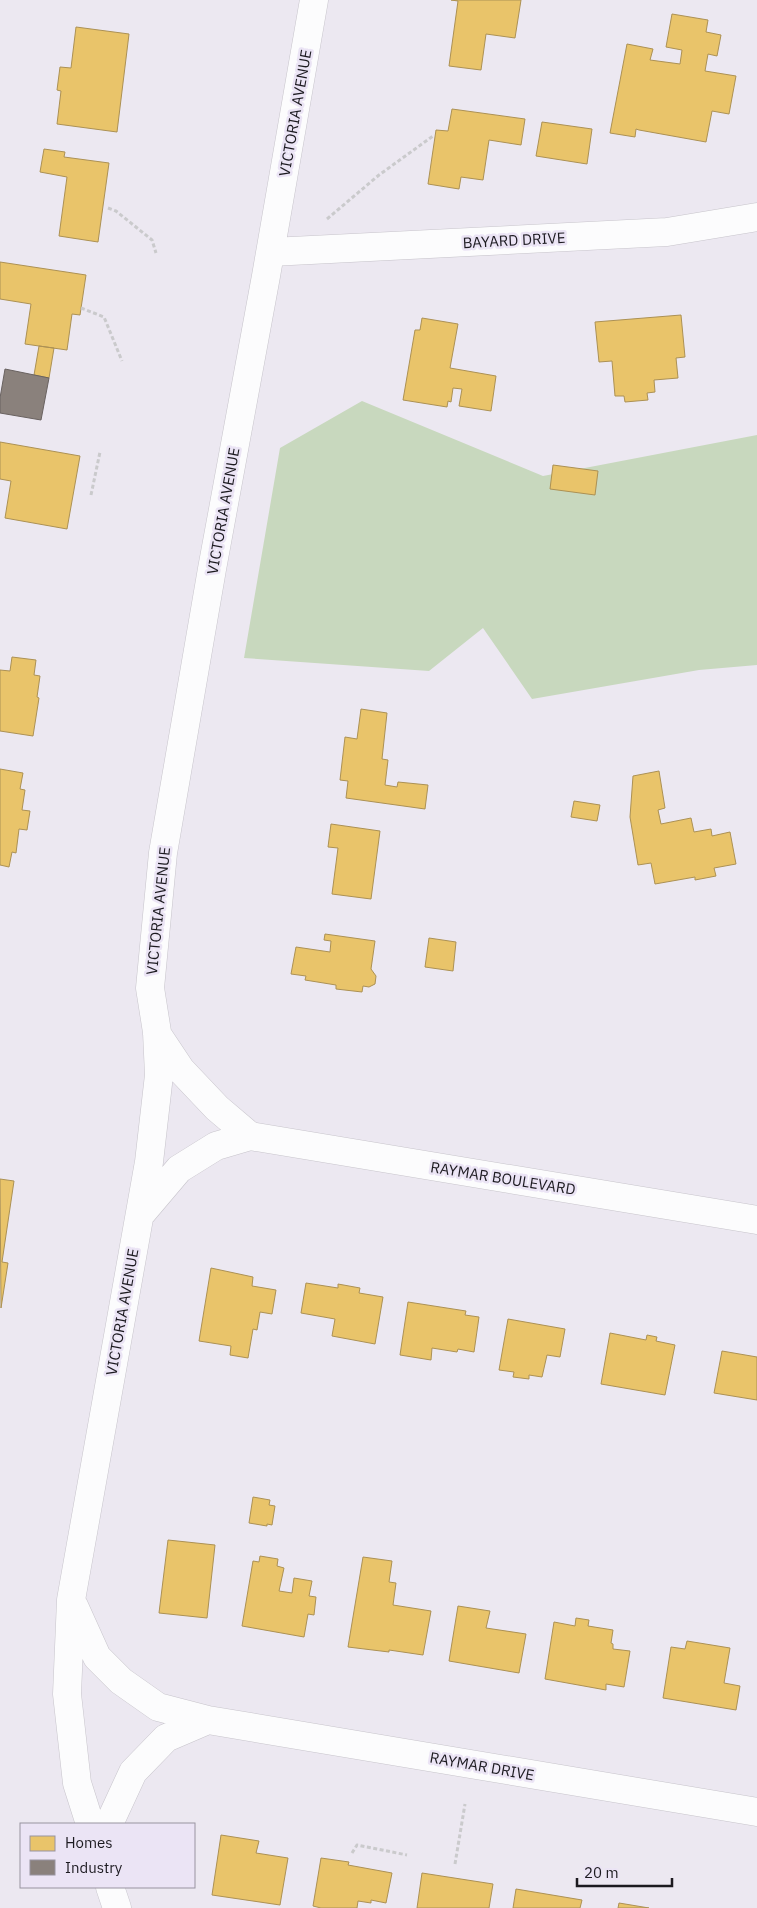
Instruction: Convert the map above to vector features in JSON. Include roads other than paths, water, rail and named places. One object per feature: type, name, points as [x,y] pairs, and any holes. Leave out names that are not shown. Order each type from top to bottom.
[{"type":"street","name":"VICTORIA AVENUE","points":[[90,1823],[77,1783],[67,1694],[72,1600],[149,1162],[159,1075],[150,988],[163,853],[212,569],[271,252],[314,0]]},
{"type":"street","name":"BAYARD DRIVE","points":[[271,252],[667,232],[757,217]]},
{"type":"street","points":[[156,1032],[181,1070],[217,1108],[250,1136]]},
{"type":"street","name":"RAYMAR BOULEVARD","points":[[139,1216],[179,1169],[216,1146],[250,1136],[757,1220]]},
{"type":"street","name":"RAYMAR DRIVE","points":[[72,1600],[96,1657],[121,1681],[158,1706],[208,1720],[757,1812]]},
{"type":"street","points":[[109,1823],[133,1772],[166,1738],[208,1720]]},
{"type":"street","points":[[110,1888],[117,1908]]}]
